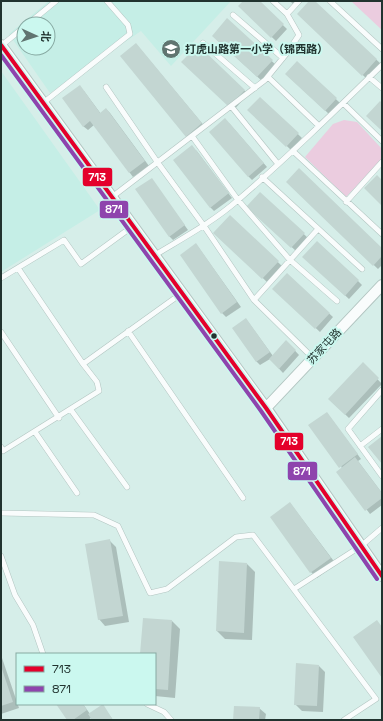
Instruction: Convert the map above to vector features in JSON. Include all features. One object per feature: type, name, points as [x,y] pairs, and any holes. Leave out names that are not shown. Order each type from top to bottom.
[{"type":"street","points":[[1,46],[266,408],[382,576]]},
{"type":"street","name":"苏家屯路","points":[[266,408],[382,285]]},
{"type":"lane","points":[[38,16],[56,1]]},
{"type":"lane","points":[[43,103],[130,34],[128,25],[107,1]]},
{"type":"lane","points":[[112,197],[268,77],[298,35],[287,14],[273,1]]},
{"type":"lane","points":[[287,14],[300,1]]},
{"type":"lane","points":[[330,1],[382,49]]},
{"type":"lane","points":[[234,15],[283,58]]},
{"type":"lane","points":[[1,46],[16,34]]},
{"type":"lane","points":[[203,43],[255,88]]},
{"type":"lane","points":[[155,255],[204,226],[238,200],[262,177],[293,151],[382,65]]},
{"type":"lane","points":[[268,77],[319,126]]},
{"type":"lane","points":[[369,77],[382,88]]},
{"type":"lane","points":[[106,87],[254,300],[313,358]]},
{"type":"lane","points":[[343,103],[382,141]]},
{"type":"lane","points":[[231,106],[278,164]]},
{"type":"lane","points":[[192,136],[238,200],[290,260],[337,301]]},
{"type":"lane","points":[[293,151],[382,234]]},
{"type":"lane","points":[[346,202],[382,162]]},
{"type":"lane","points":[[262,177],[362,269]]},
{"type":"lane","points":[[1,278],[64,240],[81,264],[133,226]]},
{"type":"lane","points":[[254,300],[318,229]]},
{"type":"lane","points":[[1,447],[3,451],[59,418],[99,391],[96,382],[18,268]]},
{"type":"lane","points":[[83,364],[182,294]]},
{"type":"lane","points":[[128,331],[243,498]]},
{"type":"lane","points":[[1,332],[59,418]]},
{"type":"lane","points":[[382,390],[348,429],[382,476]]},
{"type":"lane","points":[[71,410],[127,487]]},
{"type":"lane","points":[[360,446],[382,429]]},
{"type":"lane","points":[[35,432],[77,493]]},
{"type":"lane","points":[[1,513],[94,516],[118,526],[150,593],[167,589],[236,537],[253,535],[376,699],[344,720]]},
{"type":"lane","points":[[294,589],[361,546],[382,528]]},
{"type":"lane","points":[[1,556],[15,595],[33,625],[43,653]]},
{"type":"lane","points":[[149,705],[164,712],[171,720]]},
{"type":"shaded area","points":[[49,1],[231,1],[171,66],[141,31],[50,93],[24,56],[56,56],[56,16],[31,16]]},
{"type":"shaded area","points":[[351,1],[382,1],[382,30]]},
{"type":"shaded area","points":[[16,28],[16,44],[9,34]]},
{"type":"shaded area","points":[[1,71],[100,210],[1,272]]},
{"type":"shaded area","points":[[344,120],[357,122],[382,149],[382,159],[346,197],[305,157],[333,124]]},
{"type":"building","points":[[243,1],[260,1],[284,24],[271,38],[238,6]]},
{"type":"building","points":[[309,1],[315,1],[377,59],[362,76],[297,14]]},
{"type":"building","points":[[227,18],[273,60],[257,77],[212,36]]},
{"type":"building","points":[[136,43],[202,123],[186,137],[120,56]]},
{"type":"building","points":[[198,45],[245,90],[229,107],[181,62]]},
{"type":"building","points":[[297,61],[337,98],[325,111],[285,74]]},
{"type":"building","points":[[80,85],[100,113],[106,108],[145,161],[129,173],[90,121],[83,127],[62,98]]},
{"type":"building","points":[[260,97],[299,133],[286,147],[247,110]]},
{"type":"building","points":[[380,101],[382,103],[382,131],[366,116]]},
{"type":"building","points":[[225,118],[264,163],[248,177],[209,132]]},
{"type":"building","points":[[192,145],[229,193],[210,208],[173,160]]},
{"type":"building","points":[[299,168],[382,248],[382,256],[373,266],[286,182]]},
{"type":"building","points":[[377,175],[382,180],[382,206],[364,188]]},
{"type":"building","points":[[152,178],[185,225],[169,237],[135,189]]},
{"type":"building","points":[[260,192],[305,233],[291,248],[246,207]]},
{"type":"building","points":[[230,215],[279,261],[262,279],[213,233]]},
{"type":"building","points":[[317,241],[359,280],[345,296],[302,257]]},
{"type":"building","points":[[196,243],[237,302],[221,314],[180,255]]},
{"type":"building","points":[[287,273],[330,313],[315,329],[272,289]]},
{"type":"building","points":[[246,318],[270,352],[256,362],[232,328]]},
{"type":"building","points":[[286,340],[296,350],[279,369],[269,359]]},
{"type":"building","points":[[363,362],[379,378],[345,415],[328,399]]},
{"type":"building","points":[[327,412],[358,454],[339,468],[308,425]]},
{"type":"building","points":[[382,436],[382,464],[368,447]]},
{"type":"building","points":[[355,457],[382,493],[382,498],[365,511],[336,472]]},
{"type":"building","points":[[290,502],[331,558],[310,573],[270,517]]},
{"type":"building","points":[[110,539],[123,616],[98,620],[85,544]]},
{"type":"building","points":[[219,561],[247,563],[244,633],[216,631]]},
{"type":"building","points":[[143,618],[172,620],[168,690],[156,689],[156,653],[140,653]]},
{"type":"building","points":[[377,620],[382,627],[382,678],[353,637]]},
{"type":"building","points":[[296,663],[319,665],[317,706],[294,705]]},
{"type":"building","points":[[1,666],[13,702],[1,706]]},
{"type":"building","points":[[57,705],[84,705],[87,710],[73,720],[67,720]]},
{"type":"building","points":[[104,705],[113,720],[92,720],[88,714]]},
{"type":"building","points":[[234,706],[260,707],[259,720],[233,720]]},
{"type":"transit line","name":"713","points":[[1,45],[266,408],[382,576]]},
{"type":"transit line","name":"871","points":[[1,55],[261,411],[377,579]]},
{"type":"place","name":"打虎山路第一小学（锦西路）","points":[[171,49]]}]
